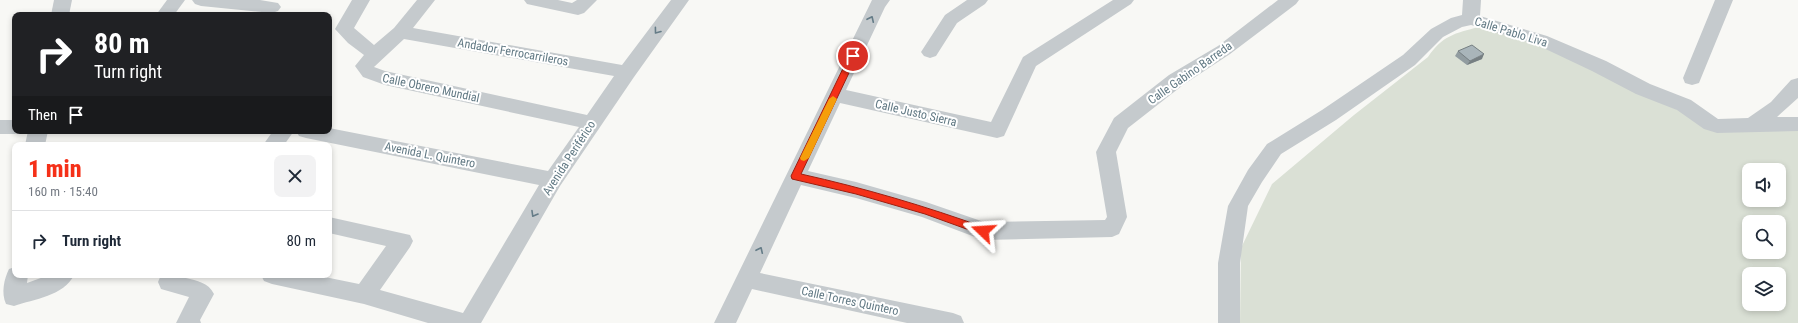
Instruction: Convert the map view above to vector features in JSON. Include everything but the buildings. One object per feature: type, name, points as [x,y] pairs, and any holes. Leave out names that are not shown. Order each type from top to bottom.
[{"type":"street","points":[[61,12],[63,0]]},
{"type":"street","points":[[167,12],[176,0]]},
{"type":"street","points":[[201,0],[272,7]]},
{"type":"street","points":[[361,0],[344,29],[354,39],[375,54]]},
{"type":"street","name":"Calle Obrero Mundial","points":[[426,0],[400,32],[364,66],[365,70],[374,75],[385,78],[592,123]]},
{"type":"street","points":[[533,0],[578,9],[588,0]]},
{"type":"street","name":"Avenida Periférico","points":[[469,323],[553,180],[626,72],[680,0]]},
{"type":"street","points":[[725,323],[877,5],[881,0]]},
{"type":"street","points":[[930,52],[950,19],[979,0]]},
{"type":"street","name":"Calle Justo Sierra","points":[[835,94],[997,131],[1029,62],[1125,0]]},
{"type":"street","name":"Calle Gabino Barreda","points":[[795,176],[856,190],[926,210],[983,231],[1112,228],[1117,217],[1106,152],[1121,123],[1176,80],[1224,50],[1290,0]]},
{"type":"street","points":[[1471,19],[1472,0]]},
{"type":"street","points":[[1692,78],[1724,0]]},
{"type":"street","name":"Calle Pablo Liva","points":[[1229,323],[1229,263],[1238,206],[1255,176],[1274,150],[1329,115],[1409,60],[1437,33],[1458,22],[1471,19],[1542,40],[1643,89],[1684,105],[1712,124],[1726,127],[1753,124],[1798,124]]},
{"type":"street","name":"Andador Ferrocarrileros","points":[[400,32],[626,72]]},
{"type":"street","points":[[1753,124],[1772,112],[1788,99],[1798,85]]},
{"type":"street","points":[[0,127],[12,127]]},
{"type":"street","points":[[275,142],[282,134]]},
{"type":"street","name":"Avenida L. Quintero","points":[[322,134],[553,180]]},
{"type":"street","points":[[332,226],[402,241],[364,296]]},
{"type":"street","points":[[17,278],[14,297],[55,283],[60,278]]},
{"type":"street","points":[[173,278],[169,282],[199,291],[203,294],[187,322],[190,323]]},
{"type":"street","points":[[285,278],[364,296],[462,323]]},
{"type":"street","name":"Calle Torres Quintero","points":[[747,279],[953,323]]},
{"type":"shaded area","points":[[1479,27],[1532,43],[1588,65],[1712,127],[1798,130],[1798,323],[1240,323],[1241,248],[1272,184],[1354,115],[1428,57],[1438,44],[1456,34]]},
{"type":"slow traffic","points":[[804,158],[833,99]]},
{"type":"route","points":[[853,56],[795,176],[856,190],[926,210],[983,231]]}]
